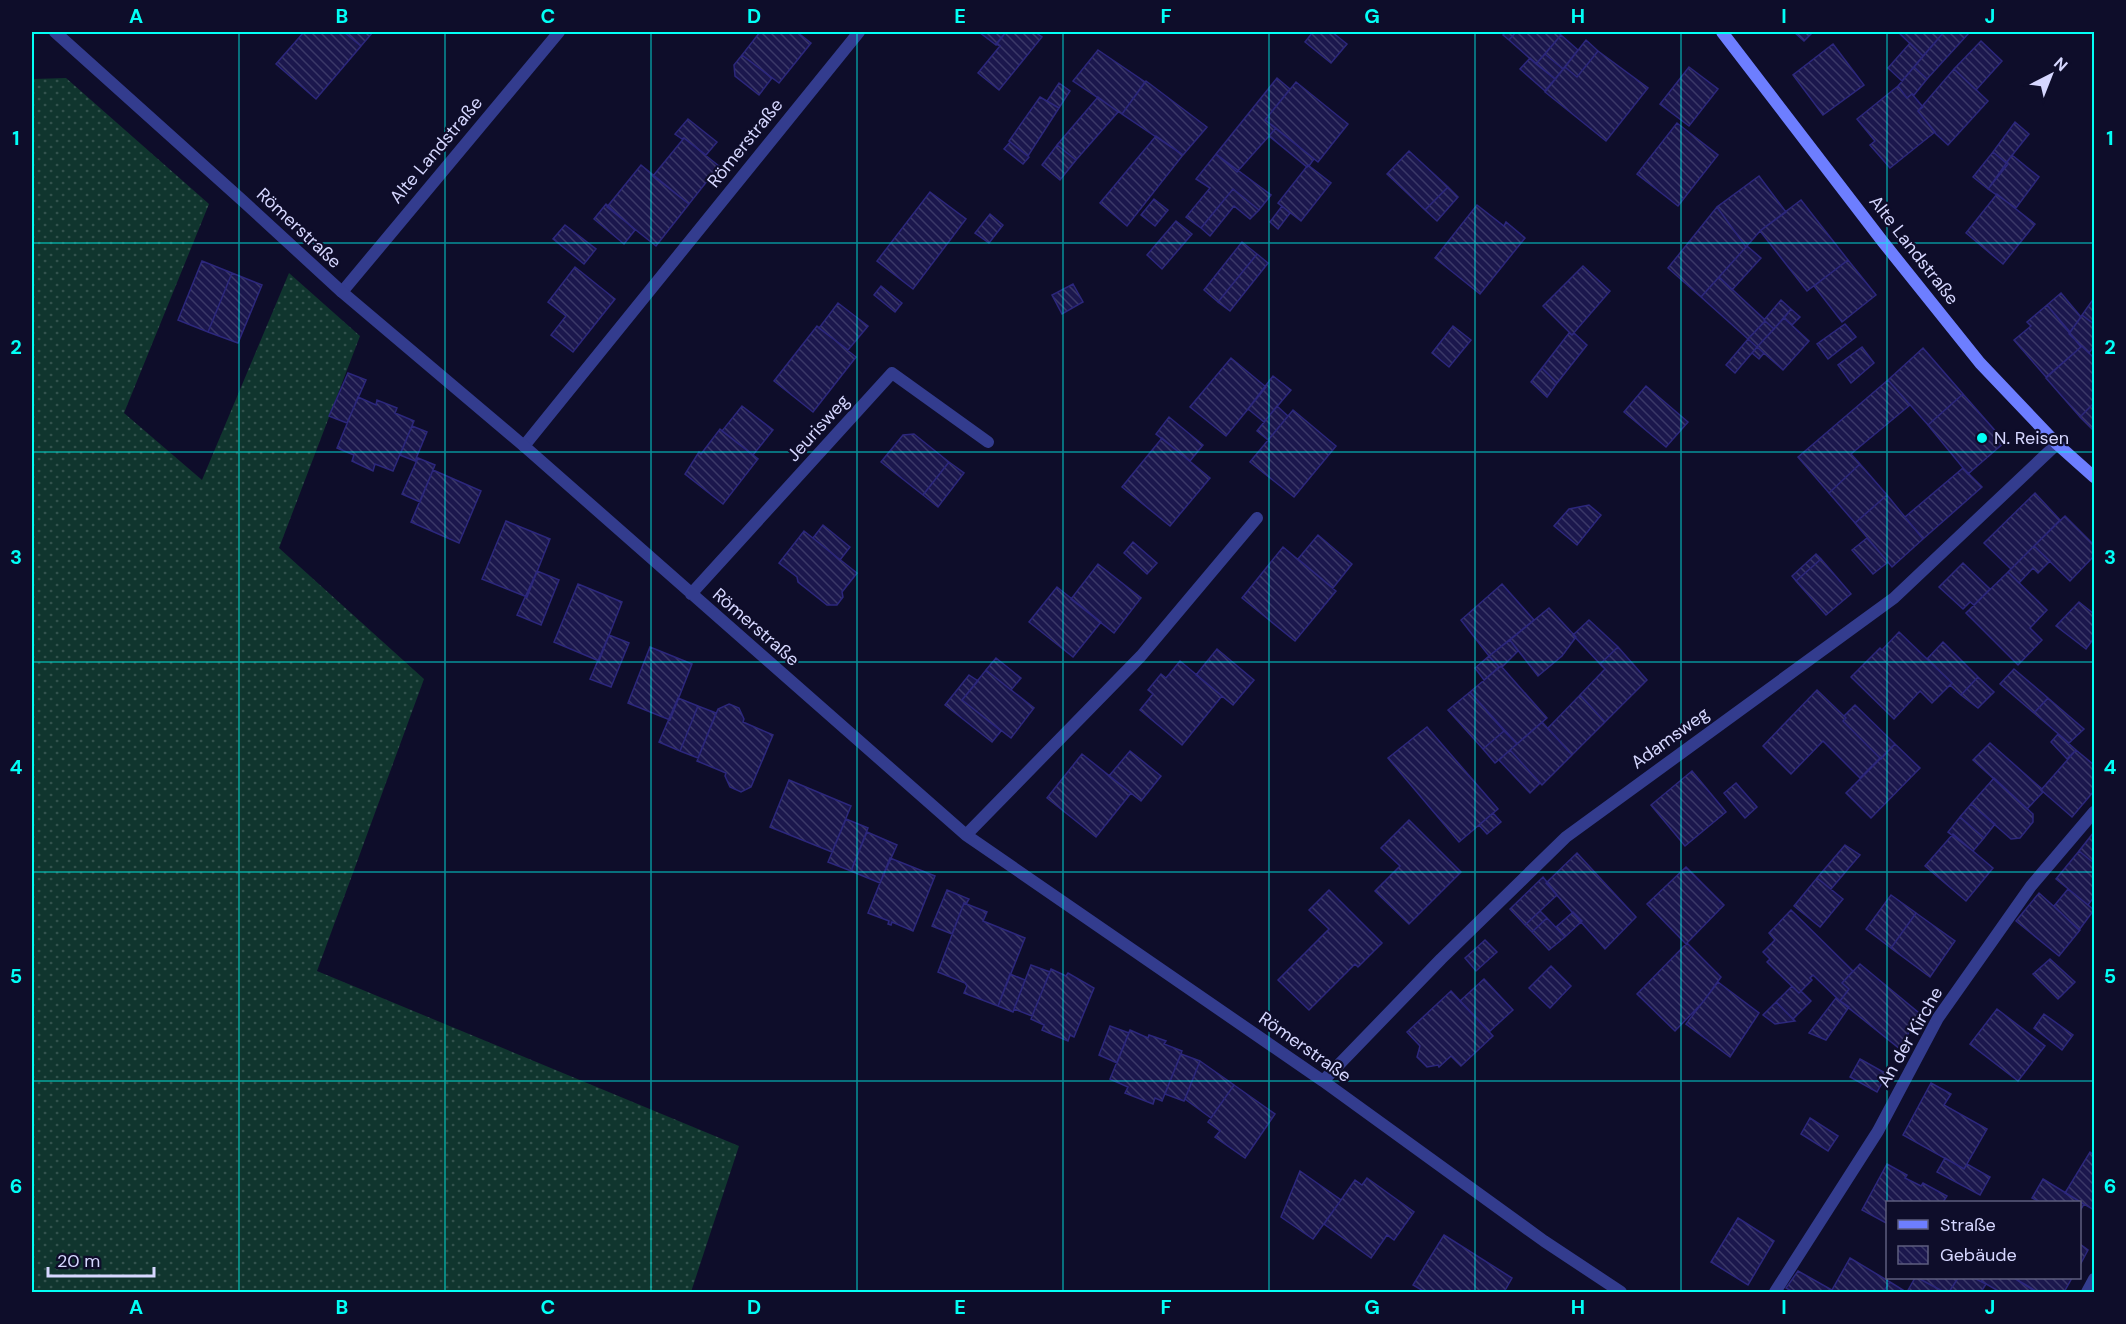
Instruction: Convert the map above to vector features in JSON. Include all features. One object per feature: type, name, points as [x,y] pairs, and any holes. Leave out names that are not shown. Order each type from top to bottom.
[{"type":"main road","name":"Alte Landstraße","points":[[1722,32],[1883,242],[1980,363],[2057,444],[2094,477]]},
{"type":"street","name":"Römerstraße","points":[[55,32],[342,292],[524,446],[966,835],[1323,1081],[1544,1241],[1621,1293]]},
{"type":"street","name":"Alte Landstraße","points":[[342,292],[559,32]]},
{"type":"street","name":"Römerstraße","points":[[524,446],[859,32]]},
{"type":"street","name":"Jeurisweg","points":[[691,594],[892,374],[988,442]]},
{"type":"street","name":"Adamsweg","points":[[1323,1081],[1441,958],[1566,837],[1894,598],[2057,444]]},
{"type":"street","points":[[966,835],[1142,656],[1257,518]]},
{"type":"street","name":"An der Kirche","points":[[1775,1293],[1878,1131],[1938,1018],[2031,886],[2094,812]]},
{"type":"street","points":[[2087,1293],[2094,1279]]},
{"type":"green space","points":[[66,78],[209,204],[124,413],[202,480],[289,273],[360,336],[279,548],[424,679],[317,971],[739,1146],[691,1292],[32,1292],[32,86],[34,79]]},
{"type":"building","points":[[304,32],[344,32],[361,46],[316,99],[276,64]]},
{"type":"building","points":[[344,32],[373,32],[361,46]]},
{"type":"building","points":[[760,32],[797,32],[811,43],[779,83],[742,55]]},
{"type":"building","points":[[979,32],[1006,32],[996,45]]},
{"type":"building","points":[[1006,32],[1035,32],[1042,37],[999,90],[978,73],[1000,46],[996,44]]},
{"type":"building","points":[[1313,32],[1332,32],[1347,44],[1331,63],[1305,42]]},
{"type":"building","points":[[1506,32],[1516,32],[1509,40],[1503,35]]},
{"type":"building","points":[[1516,32],[1557,32],[1561,35],[1536,64],[1509,40]]},
{"type":"building","points":[[1794,32],[1813,32],[1804,41]]},
{"type":"building","points":[[1898,32],[1944,32],[1923,56]]},
{"type":"building","points":[[1944,32],[1969,33],[1927,79],[1914,67]]},
{"type":"building","points":[[1561,35],[1578,50],[1563,69],[1545,54]]},
{"type":"building","points":[[1586,40],[1598,51],[1577,77],[1565,67]]},
{"type":"building","points":[[1981,41],[2002,61],[1976,90],[1954,69]]},
{"type":"building","points":[[1910,43],[1923,56],[1902,81],[1888,68]]},
{"type":"building","points":[[1833,44],[1864,85],[1823,115],[1793,75]]},
{"type":"building","points":[[1098,50],[1145,82],[1122,114],[1073,81]]},
{"type":"building","points":[[1598,51],[1648,88],[1606,141],[1545,92],[1565,67],[1577,77]]},
{"type":"building","points":[[1545,54],[1563,69],[1555,79],[1536,64]]},
{"type":"building","points":[[742,55],[772,78],[759,95],[735,76],[734,65]]},
{"type":"building","points":[[1530,58],[1555,79],[1545,91],[1520,69]]},
{"type":"building","points":[[1689,67],[1718,89],[1689,126],[1660,104]]},
{"type":"building","points":[[1914,67],[1927,79],[1914,95],[1907,98],[1898,86]]},
{"type":"building","points":[[1954,69],[1988,101],[1948,145],[1918,111]]},
{"type":"building","points":[[1277,78],[1290,89],[1265,120],[1276,128],[1237,172],[1216,154]]},
{"type":"building","points":[[1146,81],[1207,127],[1183,155],[1122,114]]},
{"type":"building","points":[[1296,82],[1348,124],[1318,162],[1265,120]]},
{"type":"building","points":[[1059,83],[1070,91],[1059,108],[1047,101]]},
{"type":"building","points":[[1898,86],[1907,98],[1912,94],[1923,107],[1918,111],[1935,132],[1890,168],[1870,145],[1875,141],[1857,119]]},
{"type":"building","points":[[1040,97],[1059,108],[1028,156],[1009,141]]},
{"type":"building","points":[[1098,97],[1118,112],[1076,160],[1057,145]]},
{"type":"building","points":[[688,119],[717,142],[706,155],[675,134]]},
{"type":"building","points":[[2015,122],[2029,134],[2006,163],[1993,152]]},
{"type":"building","points":[[1677,123],[1718,155],[1678,206],[1637,174]]},
{"type":"building","points":[[1276,128],[1314,159],[1309,166],[1307,167],[1269,136]]},
{"type":"building","points":[[1156,136],[1183,155],[1127,226],[1100,203]]},
{"type":"building","points":[[684,138],[719,166],[689,204],[653,176]]},
{"type":"building","points":[[1010,142],[1029,157],[1023,164],[1004,149]]},
{"type":"building","points":[[1057,145],[1076,160],[1060,180],[1042,165]]},
{"type":"building","points":[[1409,151],[1448,187],[1425,210],[1387,174]]},
{"type":"building","points":[[1993,152],[2008,164],[1988,189],[1973,177]]},
{"type":"building","points":[[1216,154],[1271,195],[1259,210],[1233,189],[1201,228],[1186,217],[1210,188],[1196,179]]},
{"type":"building","points":[[2012,155],[2039,177],[2016,208],[1988,189]]},
{"type":"building","points":[[641,165],[689,204],[656,246],[607,207]]},
{"type":"building","points":[[1308,165],[1331,183],[1301,221],[1278,203]]},
{"type":"building","points":[[1759,176],[1786,212],[1760,231],[1746,247],[1717,207]]},
{"type":"building","points":[[1448,187],[1458,197],[1437,221],[1425,210]]},
{"type":"building","points":[[1233,189],[1259,210],[1250,219],[1234,206],[1210,236],[1201,228]]},
{"type":"building","points":[[930,192],[966,219],[913,289],[877,261]]},
{"type":"building","points":[[1997,194],[2035,224],[2003,264],[1966,233]]},
{"type":"building","points":[[1154,199],[1168,210],[1155,226],[1141,215]]},
{"type":"building","points":[[1801,200],[1848,260],[1807,291],[1760,231]]},
{"type":"building","points":[[606,204],[635,230],[624,244],[594,219]]},
{"type":"building","points":[[1477,205],[1504,226],[1506,222],[1525,238],[1480,294],[1435,258]]},
{"type":"building","points":[[1282,206],[1290,213],[1278,229],[1270,222]]},
{"type":"building","points":[[1717,207],[1746,247],[1701,297],[1668,268]]},
{"type":"building","points":[[990,214],[1003,225],[989,243],[975,233]]},
{"type":"building","points":[[1176,221],[1192,234],[1162,269],[1147,255]]},
{"type":"building","points":[[565,225],[596,249],[584,264],[553,239]]},
{"type":"building","points":[[1242,242],[1257,254],[1218,302],[1204,290]]},
{"type":"building","points":[[1747,246],[1761,258],[1732,290],[1719,277]]},
{"type":"building","points":[[1257,254],[1268,263],[1230,311],[1218,302]]},
{"type":"building","points":[[1848,260],[1876,295],[1842,322],[1814,286]]},
{"type":"building","points":[[202,261],[232,273],[208,332],[178,320]]},
{"type":"building","points":[[1583,266],[1610,291],[1572,335],[1543,306]]},
{"type":"building","points":[[575,267],[615,299],[573,352],[551,335],[566,316],[548,302]]},
{"type":"building","points":[[232,273],[262,285],[238,343],[208,332]]},
{"type":"building","points":[[1719,277],[1765,321],[1748,339],[1701,297]]},
{"type":"building","points":[[1073,284],[1083,302],[1062,314],[1052,295]]},
{"type":"building","points":[[881,286],[902,303],[895,312],[874,295]]},
{"type":"building","points":[[2061,293],[2081,317],[2070,332],[2047,305]]},
{"type":"building","points":[[2094,298],[2094,324],[2082,315]]},
{"type":"building","points":[[1781,300],[1791,309],[1774,329],[1764,320]]},
{"type":"building","points":[[838,303],[868,326],[848,350],[819,328]]},
{"type":"building","points":[[2047,305],[2081,347],[2046,377],[2014,340],[2031,326],[2027,322]]},
{"type":"building","points":[[1791,309],[1800,317],[1792,325],[1784,318]]},
{"type":"building","points":[[2082,315],[2094,324],[2094,346],[2089,353],[2069,334]]},
{"type":"building","points":[[1784,318],[1809,341],[1783,370],[1757,347]]},
{"type":"building","points":[[1765,321],[1774,329],[1757,347],[1748,339]]},
{"type":"building","points":[[1845,324],[1856,337],[1828,359],[1817,344]]},
{"type":"building","points":[[817,326],[856,357],[813,412],[774,381]]},
{"type":"building","points":[[1453,326],[1471,340],[1449,367],[1432,353]]},
{"type":"building","points":[[1569,333],[1572,335],[1574,333],[1587,345],[1557,383],[1542,368]]},
{"type":"building","points":[[1748,339],[1757,347],[1735,373],[1726,365]]},
{"type":"building","points":[[2082,346],[2094,358],[2094,403],[2080,417],[2046,378]]},
{"type":"building","points":[[1757,347],[1764,353],[1759,359],[1752,353]]},
{"type":"building","points":[[1862,347],[1874,363],[1851,383],[1838,365]]},
{"type":"building","points":[[1923,348],[1963,394],[1928,425],[1888,380]]},
{"type":"building","points":[[1231,358],[1266,387],[1226,436],[1190,407]]},
{"type":"building","points":[[1542,368],[1557,383],[1547,397],[1531,382]]},
{"type":"building","points":[[348,373],[366,380],[347,423],[329,416]]},
{"type":"building","points":[[1273,376],[1291,390],[1264,422],[1248,409]]},
{"type":"building","points":[[1888,380],[1910,405],[1851,454],[1860,464],[1829,493],[1798,457]]},
{"type":"building","points":[[1646,386],[1688,422],[1666,447],[1624,412]]},
{"type":"building","points":[[1963,394],[2005,442],[1968,474],[1928,425]]},
{"type":"building","points":[[358,397],[376,405],[377,400],[397,408],[395,413],[414,421],[393,471],[375,464],[373,471],[352,461],[354,455],[337,448]]},
{"type":"building","points":[[2094,403],[2094,431],[2080,417]]},
{"type":"building","points":[[742,406],[773,430],[753,455],[722,431]]},
{"type":"building","points":[[1277,406],[1288,416],[1268,440],[1257,431]]},
{"type":"building","points":[[1293,410],[1336,446],[1294,497],[1250,462]]},
{"type":"building","points":[[1169,417],[1203,445],[1190,461],[1156,434]]},
{"type":"building","points":[[412,426],[427,432],[415,461],[400,455]]},
{"type":"building","points":[[720,429],[758,459],[723,504],[685,474],[699,452],[701,454]]},
{"type":"building","points":[[914,434],[949,462],[923,495],[881,462],[903,435]]},
{"type":"building","points":[[1162,438],[1210,478],[1170,526],[1122,487]]},
{"type":"building","points":[[418,458],[435,465],[420,502],[402,494]]},
{"type":"building","points":[[949,462],[964,473],[938,507],[923,495]]},
{"type":"building","points":[[1860,464],[1887,495],[1855,523],[1829,493]]},
{"type":"building","points":[[1963,468],[1982,487],[1923,539],[1905,517]]},
{"type":"building","points":[[433,470],[481,491],[459,543],[411,522]]},
{"type":"building","points":[[2035,493],[2060,520],[2011,569],[1984,543]]},
{"type":"building","points":[[1887,495],[1923,539],[1892,567],[1855,523]]},
{"type":"building","points":[[1589,505],[1601,515],[1577,545],[1554,526],[1569,509]]},
{"type":"building","points":[[2065,516],[2094,545],[2094,556],[2070,581],[2034,546]]},
{"type":"building","points":[[506,521],[550,539],[527,597],[482,579]]},
{"type":"building","points":[[823,525],[850,547],[840,560],[813,538]]},
{"type":"building","points":[[804,531],[857,573],[842,592],[843,597],[837,605],[827,605],[779,563]]},
{"type":"building","points":[[1318,535],[1352,564],[1333,588],[1298,559]]},
{"type":"building","points":[[1867,538],[1888,562],[1873,574],[1852,550]]},
{"type":"building","points":[[1133,542],[1157,563],[1147,574],[1124,553]]},
{"type":"building","points":[[2034,546],[2050,561],[2038,573],[2033,568],[2019,583],[2008,572]]},
{"type":"building","points":[[1283,547],[1336,591],[1295,641],[1242,598]]},
{"type":"building","points":[[1816,554],[1821,559],[1796,581],[1792,576]]},
{"type":"building","points":[[1821,559],[1851,594],[1826,615],[1796,581]]},
{"type":"building","points":[[1963,563],[1990,589],[1974,605],[1970,602],[1963,609],[1939,587]]},
{"type":"building","points":[[1098,564],[1141,598],[1114,633],[1071,599]]},
{"type":"building","points":[[537,571],[559,580],[541,625],[517,615]]},
{"type":"building","points":[[2008,572],[2047,610],[2030,628],[2042,640],[2018,665],[1966,613]]},
{"type":"building","points":[[578,584],[622,602],[599,661],[554,642]]},
{"type":"building","points":[[1502,584],[1534,620],[1489,656],[1461,620]]},
{"type":"building","points":[[1057,587],[1101,622],[1073,657],[1029,622]]},
{"type":"building","points":[[2079,602],[2094,614],[2094,638],[2086,649],[2056,626]]},
{"type":"building","points":[[1549,608],[1576,637],[1562,656],[1538,676],[1510,640]]},
{"type":"building","points":[[1589,620],[1618,647],[1600,664],[1573,635]]},
{"type":"building","points":[[1899,632],[1952,683],[1932,703],[1920,691],[1894,719],[1851,677]]},
{"type":"building","points":[[609,635],[629,643],[611,687],[590,679]]},
{"type":"building","points":[[1510,640],[1518,651],[1502,667],[1499,667],[1489,656]]},
{"type":"building","points":[[1943,642],[1978,677],[1961,695],[1927,659]]},
{"type":"building","points":[[650,647],[692,664],[670,720],[628,703]]},
{"type":"building","points":[[1618,647],[1647,680],[1605,722],[1580,695],[1605,669],[1600,664]]},
{"type":"building","points":[[1217,649],[1254,680],[1233,705],[1196,675]]},
{"type":"building","points":[[1489,656],[1499,667],[1484,680],[1475,668]]},
{"type":"building","points":[[996,658],[1021,678],[1011,690],[986,670]]},
{"type":"building","points":[[1180,661],[1222,696],[1182,745],[1140,710],[1153,694],[1148,690],[1161,674],[1166,678]]},
{"type":"building","points":[[1501,666],[1547,718],[1517,744],[1470,692]]},
{"type":"building","points":[[2014,669],[2048,698],[2034,713],[2000,684]]},
{"type":"building","points":[[986,670],[1034,708],[1011,738],[962,700]]},
{"type":"building","points":[[969,675],[978,681],[962,700],[1001,731],[992,742],[945,705]]},
{"type":"building","points":[[1978,677],[1994,692],[1978,708],[1961,695]]},
{"type":"building","points":[[1817,690],[1846,718],[1843,721],[1880,758],[1860,778],[1823,741],[1791,774],[1763,746]]},
{"type":"building","points":[[1470,692],[1504,731],[1483,749],[1448,710]]},
{"type":"building","points":[[1580,695],[1605,722],[1572,755],[1548,728]]},
{"type":"building","points":[[678,698],[698,706],[680,751],[659,742]]},
{"type":"building","points":[[2048,698],[2084,729],[2069,743],[2034,713]]},
{"type":"building","points":[[729,704],[739,708],[743,722],[773,735],[751,787],[741,792],[730,787],[726,773],[697,761],[718,709]]},
{"type":"building","points":[[1855,705],[1895,744],[1881,759],[1843,721],[1846,718],[1844,716]]},
{"type":"building","points":[[698,706],[716,713],[698,758],[680,751]]},
{"type":"building","points":[[1542,722],[1572,755],[1542,785],[1510,750]]},
{"type":"building","points":[[1427,727],[1498,809],[1459,842],[1388,758]]},
{"type":"building","points":[[1504,731],[1517,744],[1495,763],[1483,749]]},
{"type":"building","points":[[2058,734],[2076,750],[2067,759],[2051,742]]},
{"type":"building","points":[[1990,743],[2042,789],[2043,792],[2027,809],[1973,760]]},
{"type":"building","points":[[1895,744],[1920,768],[1871,818],[1846,793]]},
{"type":"building","points":[[1510,750],[1540,783],[1530,793],[1499,760]]},
{"type":"building","points":[[2076,750],[2094,765],[2094,791],[2072,817],[2041,790]]},
{"type":"building","points":[[1130,751],[1161,776],[1141,801],[1109,776]]},
{"type":"building","points":[[1082,754],[1131,793],[1096,837],[1047,798]]},
{"type":"building","points":[[1692,771],[1726,812],[1685,846],[1651,805]]},
{"type":"building","points":[[1994,778],[2033,814],[2033,822],[2020,838],[2011,839],[1971,804]]},
{"type":"building","points":[[789,780],[851,806],[832,852],[770,827]]},
{"type":"building","points":[[1736,783],[1757,807],[1745,818],[1724,793]]},
{"type":"building","points":[[1971,804],[1995,824],[1984,838],[1960,817]]},
{"type":"building","points":[[1493,813],[1501,822],[1487,834],[1479,825]]},
{"type":"building","points":[[1960,817],[1984,838],[1973,851],[1948,832]]},
{"type":"building","points":[[846,819],[868,828],[851,871],[828,862]]},
{"type":"building","points":[[1409,820],[1461,872],[1409,924],[1375,891],[1400,866],[1381,848]]},
{"type":"building","points":[[867,832],[897,845],[880,883],[851,871]]},
{"type":"building","points":[[2094,832],[2094,863],[2079,851]]},
{"type":"building","points":[[1953,834],[1993,868],[1966,901],[1925,866]]},
{"type":"building","points":[[1845,845],[1860,855],[1831,889],[1817,878]]},
{"type":"building","points":[[2079,851],[2094,863],[2094,897],[2088,905],[2056,879]]},
{"type":"building","points":[[1577,853],[1636,917],[1605,949],[1546,883]]},
{"type":"building","points":[[890,858],[935,876],[913,931],[892,922],[891,925],[888,924],[889,921],[868,913]]},
{"type":"building","points":[[1686,867],[1724,905],[1686,944],[1647,904]]},
{"type":"building","points":[[1543,877],[1557,895],[1525,925],[1510,909]]},
{"type":"building","points":[[1817,878],[1843,899],[1820,927],[1794,906]]},
{"type":"building","points":[[2068,889],[2094,910],[2079,930],[2054,906]]},
{"type":"building","points":[[947,890],[969,899],[966,904],[964,903],[952,934],[932,926]]},
{"type":"building","points":[[1329,890],[1382,943],[1358,967],[1355,964],[1309,1010],[1278,980],[1329,929],[1309,910]]},
{"type":"building","points":[[2039,893],[2080,930],[2059,956],[2016,921]]},
{"type":"building","points":[[1891,895],[1916,913],[1891,948],[1866,929]]},
{"type":"building","points":[[964,903],[987,912],[983,921],[1025,938],[998,1006],[964,993],[967,986],[965,983],[938,972]]},
{"type":"building","points":[[1791,910],[1853,971],[1842,983],[1849,989],[1840,1001],[1813,975],[1810,978],[1812,980],[1799,993],[1767,962],[1770,959],[1763,952],[1775,940],[1769,933]]},
{"type":"building","points":[[1540,911],[1547,918],[1532,932],[1525,925]]},
{"type":"building","points":[[1573,912],[1582,921],[1565,937],[1556,927]]},
{"type":"building","points":[[1916,913],[1955,941],[1930,977],[1891,948]]},
{"type":"building","points":[[1547,918],[1565,937],[1549,950],[1532,932]]},
{"type":"building","points":[[1485,940],[1497,952],[1476,971],[1465,958]]},
{"type":"building","points":[[1687,943],[1721,977],[1703,1002],[1675,1031],[1637,994]]},
{"type":"building","points":[[2050,959],[2075,982],[2058,999],[2033,974]]},
{"type":"building","points":[[1860,964],[1919,1013],[1900,1049],[1840,1001],[1849,989],[1842,983]]},
{"type":"building","points":[[1031,965],[1050,972],[1032,1016],[1014,1009]]},
{"type":"building","points":[[1551,966],[1571,986],[1550,1008],[1529,988]]},
{"type":"building","points":[[1051,969],[1066,976],[1068,973],[1094,988],[1074,1037],[1070,1035],[1068,1041],[1042,1030],[1044,1025],[1031,1019]]},
{"type":"building","points":[[1010,974],[1025,980],[1013,1012],[998,1006]]},
{"type":"building","points":[[1484,979],[1513,1010],[1489,1032],[1460,1001]]},
{"type":"building","points":[[1718,982],[1759,1013],[1730,1057],[1686,1024]]},
{"type":"building","points":[[1792,986],[1811,1001],[1793,1019],[1776,1002]]},
{"type":"building","points":[[1451,991],[1493,1036],[1461,1066],[1451,1056],[1439,1067],[1438,1065],[1427,1067],[1417,1057],[1420,1046],[1407,1032]]},
{"type":"building","points":[[1836,998],[1849,1007],[1826,1040],[1809,1033]]},
{"type":"building","points":[[1776,1002],[1795,1021],[1775,1024],[1763,1015]]},
{"type":"building","points":[[1997,1009],[2045,1046],[2018,1081],[1970,1044]]},
{"type":"building","points":[[2044,1014],[2073,1035],[2062,1050],[2034,1028]]},
{"type":"building","points":[[1110,1026],[1129,1033],[1117,1063],[1099,1055]]},
{"type":"building","points":[[1130,1030],[1148,1038],[1149,1035],[1166,1041],[1164,1044],[1182,1051],[1162,1101],[1155,1098],[1153,1104],[1125,1093],[1128,1087],[1110,1079]]},
{"type":"building","points":[[1181,1054],[1200,1061],[1184,1101],[1165,1094]]},
{"type":"building","points":[[1860,1059],[1887,1074],[1877,1092],[1850,1077]]},
{"type":"building","points":[[1200,1061],[1234,1085],[1211,1118],[1185,1099]]},
{"type":"building","points":[[1931,1083],[1951,1094],[1944,1105],[1987,1129],[1964,1169],[1903,1135]]},
{"type":"building","points":[[1234,1085],[1275,1114],[1245,1158],[1215,1137],[1220,1131],[1208,1122]]},
{"type":"building","points":[[1810,1118],[1838,1136],[1828,1151],[1801,1134]]},
{"type":"building","points":[[2090,1152],[2094,1155],[2094,1210],[2065,1193]]},
{"type":"building","points":[[1945,1158],[1964,1169],[1967,1164],[1990,1177],[1980,1195],[1937,1172]]},
{"type":"building","points":[[1887,1164],[1907,1175],[1905,1178],[1921,1186],[1923,1183],[1947,1196],[1944,1201],[1886,1201],[1886,1223],[1862,1210]]},
{"type":"building","points":[[1300,1171],[1341,1200],[1313,1239],[1281,1217]]},
{"type":"building","points":[[1367,1178],[1414,1212],[1394,1240],[1387,1235],[1371,1258],[1324,1224],[1355,1180],[1362,1185]]},
{"type":"building","points":[[2043,1179],[2079,1201],[2038,1201],[2032,1198]]},
{"type":"building","points":[[1738,1218],[1774,1241],[1748,1285],[1711,1262]]},
{"type":"building","points":[[1444,1235],[1512,1278],[1504,1292],[1425,1292],[1413,1285]]},
{"type":"building","points":[[2081,1245],[2088,1250],[2081,1263]]},
{"type":"building","points":[[1850,1258],[1890,1282],[1883,1292],[1836,1292],[1832,1290]]},
{"type":"building","points":[[1798,1271],[1832,1290],[1831,1292],[1793,1292],[1786,1288]]},
{"type":"building","points":[[1914,1279],[1920,1279],[1944,1292],[1907,1292]]},
{"type":"building","points":[[1920,1279],[1957,1279],[1949,1292],[1944,1292]]},
{"type":"building","points":[[1957,1279],[1976,1279],[1986,1284],[1981,1292],[1949,1292]]},
{"type":"building","points":[[1983,1279],[2016,1279],[2033,1290],[2031,1292],[2000,1292],[1981,1281]]},
{"type":"building","points":[[2016,1279],[2071,1279],[2064,1292],[2038,1292]]},
{"type":"building","points":[[1890,1282],[1906,1292],[1883,1292]]},
{"type":"place","name":"N. Reisen","points":[[1982,438]]}]
